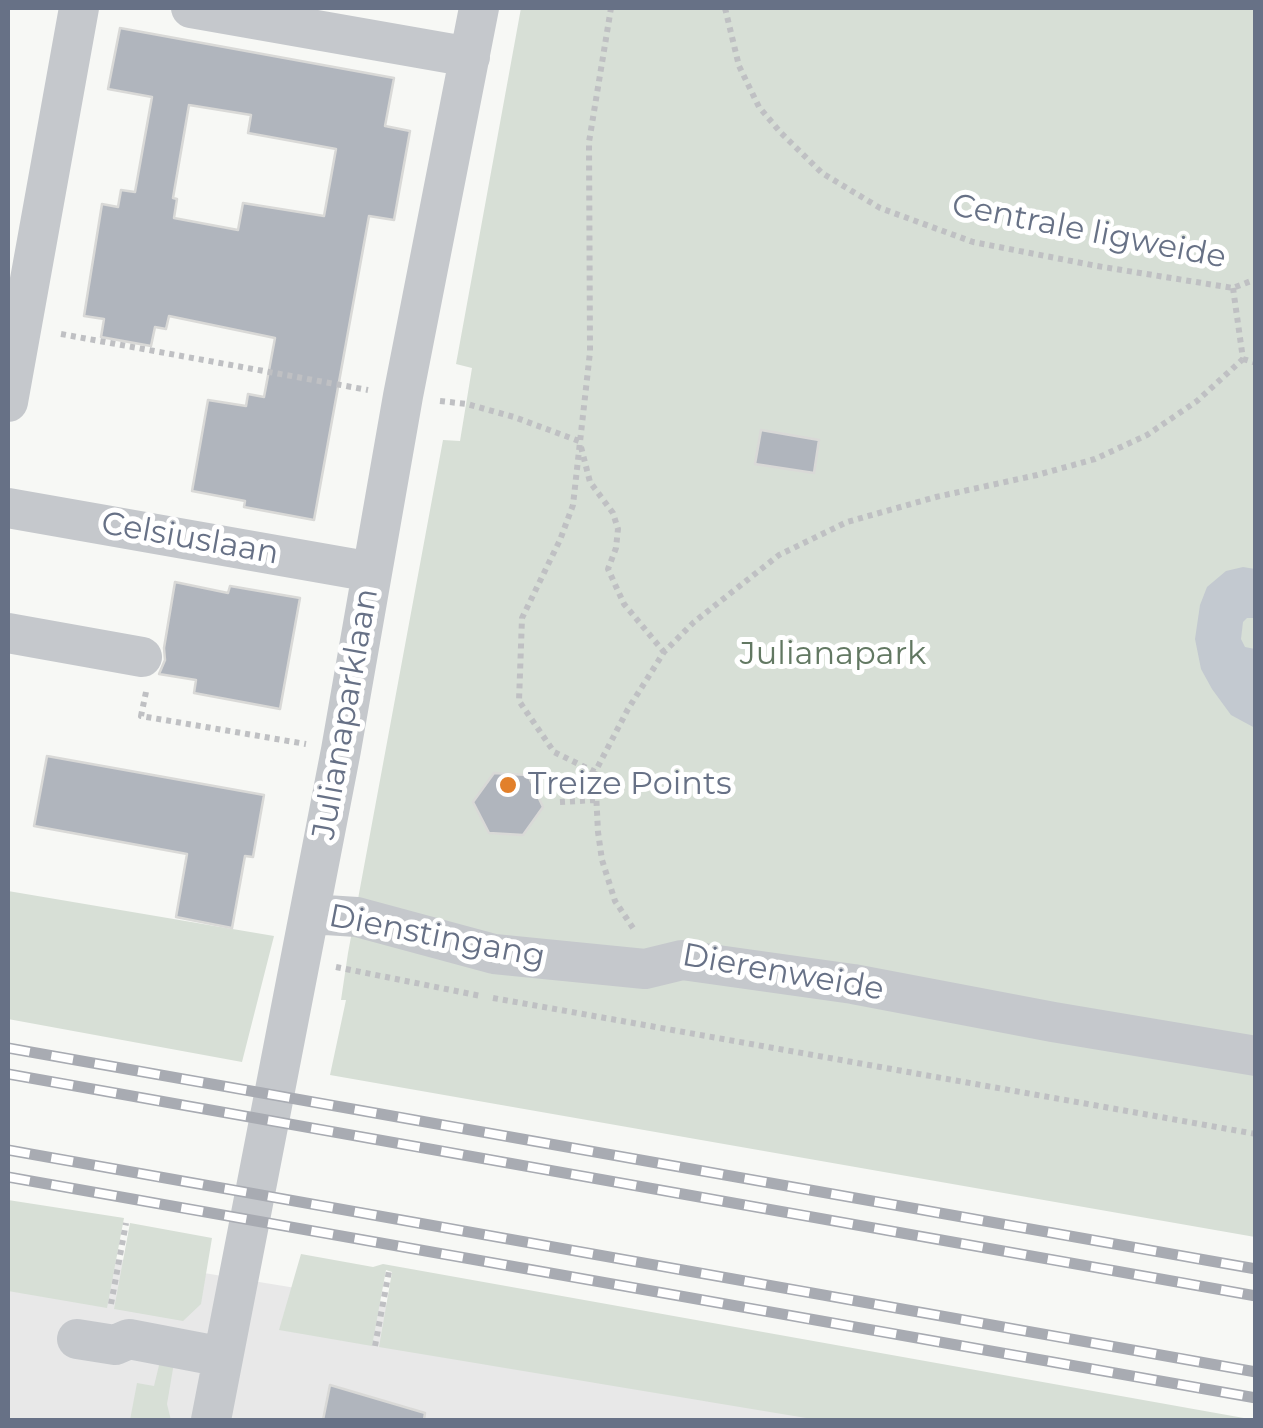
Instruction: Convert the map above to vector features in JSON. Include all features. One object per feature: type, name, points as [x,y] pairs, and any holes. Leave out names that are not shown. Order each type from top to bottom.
[{"type":"street","points":[[8,402],[14,325],[79,8]]},
{"type":"street","points":[[191,8],[470,57]]},
{"type":"street","name":"Julianaparklaan","points":[[211,1420],[341,750],[403,396],[480,8]]},
{"type":"street","name":"Celsiuslaan","points":[[8,508],[372,572]]},
{"type":"street","points":[[8,633],[142,656]]},
{"type":"street","name":"Dienstingang","points":[[310,914],[358,917],[494,954],[645,969],[682,960]]},
{"type":"street","name":"Dierenweide","points":[[682,960],[854,984],[1256,1056]]},
{"type":"street","points":[[77,1339],[115,1345],[129,1339],[223,1356]]},
{"type":"path","points":[[596,772],[554,752],[519,700],[522,618],[573,505],[590,352],[590,142],[611,8]]},
{"type":"path","name":"Centrale ligweide","points":[[725,8],[739,66],[759,108],[822,173],[880,208],[974,242],[1097,266],[1233,288],[1256,280]]},
{"type":"path","points":[[1233,288],[1243,359],[1256,363]]},
{"type":"path","points":[[14,325],[482,408],[579,442]]},
{"type":"path","name":"Dierenweide","points":[[682,960],[643,943],[615,901],[602,860],[596,800],[596,772],[628,709],[664,652],[694,622],[779,555],[847,522],[1095,459],[1160,427],[1197,401],[1243,359]]},
{"type":"path","points":[[579,442],[590,482],[613,513],[618,529],[608,569],[624,604],[664,652]]},
{"type":"path","points":[[142,656],[154,658],[141,716],[341,750]]},
{"type":"path","points":[[560,802],[596,800]]},
{"type":"path","points":[[301,960],[425,986],[1256,1134]]},
{"type":"path","points":[[111,1306],[126,1222]]},
{"type":"path","points":[[376,1344],[389,1270]]},
{"type":"shaded area","points":[[1255,569],[1255,618],[1243,622],[1241,639],[1245,647],[1255,649],[1255,728],[1231,715],[1212,689],[1201,669],[1195,639],[1207,587],[1226,571]]},
{"type":"shaded area","points":[[8,1241],[951,1395],[1088,1420],[8,1420]]},
{"type":"green space","name":"Julianapark","points":[[521,8],[1255,8],[1255,1237],[330,1075],[346,1000],[341,1000],[348,953],[443,440],[460,441],[472,368],[456,364]]},
{"type":"green space","points":[[8,891],[274,936],[242,1062],[8,1019]]},
{"type":"green space","points":[[8,1200],[124,1218],[107,1308],[8,1291]]},
{"type":"green space","points":[[130,1223],[212,1238],[201,1304],[183,1321],[114,1309]]},
{"type":"green space","points":[[301,1254],[373,1267],[383,1264],[1255,1420],[818,1420],[379,1347],[392,1272],[386,1270],[372,1346],[279,1330]]},
{"type":"green space","points":[[162,1353],[175,1357],[167,1404],[171,1420],[130,1420],[137,1383],[154,1386]]},
{"type":"building","points":[[120,28],[394,78],[385,126],[410,131],[394,220],[369,216],[314,520],[244,507],[245,501],[192,491],[208,400],[246,406],[248,394],[264,397],[275,338],[169,316],[166,329],[155,327],[151,346],[101,337],[104,319],[84,316],[102,204],[118,207],[121,190],[135,192],[152,97],[108,89]],"holes":[[[189,105],[251,115],[248,133],[336,149],[324,216],[243,203],[238,230],[174,218],[177,199],[173,198]]]},
{"type":"building","points":[[761,430],[819,440],[814,473],[755,464]]},
{"type":"building","points":[[175,582],[228,593],[230,586],[300,598],[280,709],[194,693],[196,680],[159,674],[165,660]]},
{"type":"building","points":[[47,756],[264,795],[253,857],[245,856],[232,928],[176,917],[187,854],[34,826]]},
{"type":"building","points":[[494,773],[528,775],[543,807],[523,835],[489,833],[473,802]]},
{"type":"building","points":[[330,1385],[425,1413],[424,1420],[323,1420]]},
{"type":"railway","points":[[8,1048],[1256,1269]]},
{"type":"railway","points":[[8,1074],[1256,1296]]},
{"type":"railway","points":[[8,1150],[1256,1372]]},
{"type":"railway","points":[[8,1177],[1256,1398]]},
{"type":"place","name":"Treize Points","points":[[508,785]]}]
